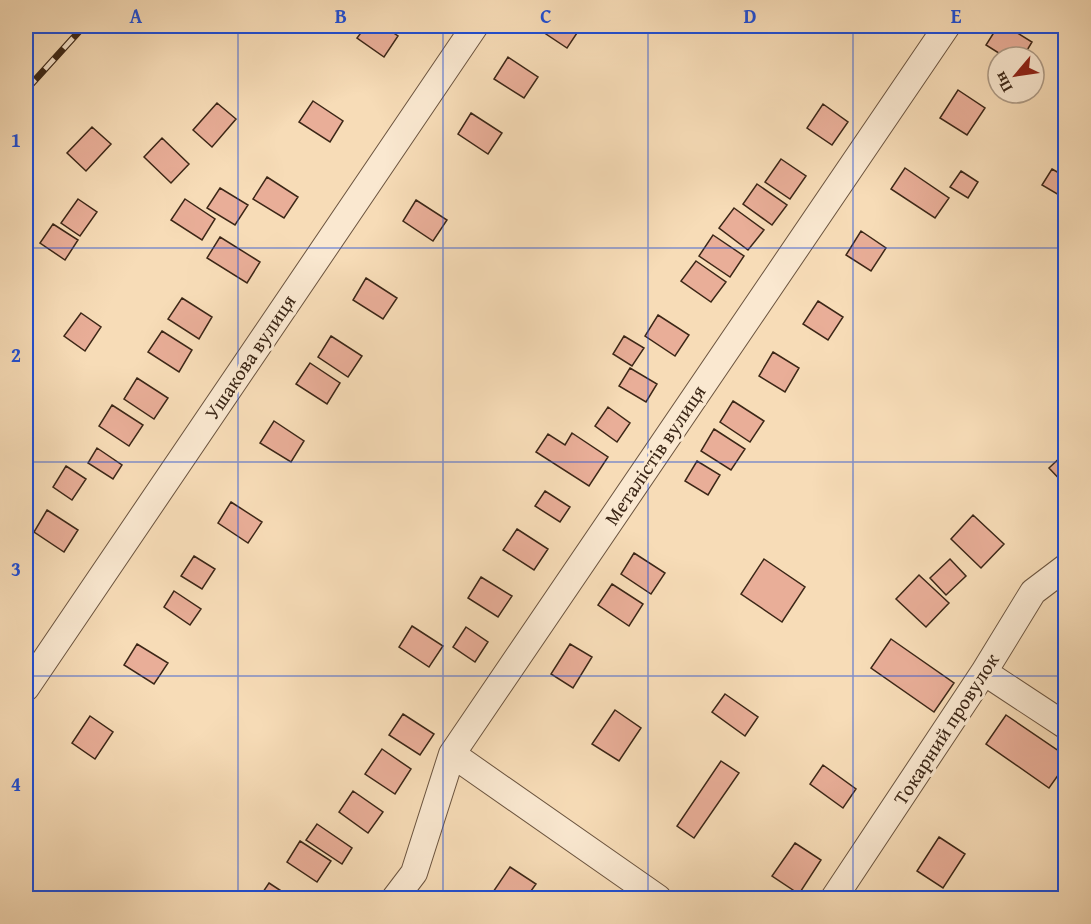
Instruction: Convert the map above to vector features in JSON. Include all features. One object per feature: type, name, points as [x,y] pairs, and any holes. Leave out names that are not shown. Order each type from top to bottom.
[{"type":"street","name":"Ушакова вулиця","points":[[26,688],[475,26]]},
{"type":"street","name":"Металістів вулиця","points":[[395,898],[414,873],[452,754],[947,26]]},
{"type":"street","name":"Токарний провулок","points":[[834,898],[984,672],[1033,592],[1065,567]]},
{"type":"street","points":[[984,672],[1065,726]]},
{"type":"street","points":[[452,754],[658,898]]},
{"type":"building","points":[[366,26],[383,26],[398,36],[384,57],[357,38]]},
{"type":"building","points":[[538,26],[581,27],[567,48],[537,28]]},
{"type":"building","points":[[998,26],[1006,26],[1032,42],[1030,45],[986,45]]},
{"type":"building","points":[[508,57],[538,77],[524,98],[494,79]]},
{"type":"building","points":[[958,90],[985,108],[967,135],[940,118]]},
{"type":"building","points":[[313,101],[343,121],[330,142],[299,122]]},
{"type":"building","points":[[217,103],[236,119],[212,147],[193,130]]},
{"type":"building","points":[[823,104],[848,122],[832,145],[807,128]]},
{"type":"building","points":[[471,113],[502,133],[488,154],[458,134]]},
{"type":"building","points":[[92,127],[111,144],[86,171],[67,153]]},
{"type":"building","points":[[162,138],[189,164],[171,183],[144,157]]},
{"type":"building","points":[[781,159],[806,176],[790,199],[765,182]]},
{"type":"building","points":[[905,168],[949,198],[935,218],[891,189]]},
{"type":"building","points":[[1052,169],[1066,177],[1066,184],[1059,195],[1042,185]]},
{"type":"building","points":[[961,171],[978,182],[968,198],[950,187]]},
{"type":"building","points":[[267,177],[298,197],[284,218],[253,199]]},
{"type":"building","points":[[757,184],[787,205],[772,225],[743,204]]},
{"type":"building","points":[[220,188],[248,205],[235,225],[207,208]]},
{"type":"building","points":[[78,199],[97,212],[80,236],[61,223]]},
{"type":"building","points":[[185,199],[215,219],[202,240],[171,220]]},
{"type":"building","points":[[416,200],[447,220],[433,241],[403,221]]},
{"type":"building","points":[[734,208],[764,230],[748,250],[719,228]]},
{"type":"building","points":[[53,224],[78,240],[65,260],[40,243]]},
{"type":"building","points":[[861,231],[886,248],[871,271],[846,255]]},
{"type":"building","points":[[713,235],[744,256],[730,277],[699,256]]},
{"type":"building","points":[[220,237],[260,262],[247,283],[207,258]]},
{"type":"building","points":[[696,261],[726,282],[711,302],[681,281]]},
{"type":"building","points":[[366,278],[397,298],[383,319],[353,300]]},
{"type":"building","points":[[182,298],[212,317],[199,339],[168,319]]},
{"type":"building","points":[[818,301],[843,317],[828,340],[803,324]]},
{"type":"building","points":[[81,313],[101,327],[85,351],[64,336]]},
{"type":"building","points":[[658,315],[689,335],[675,356],[645,336]]},
{"type":"building","points":[[162,331],[192,350],[179,372],[148,352]]},
{"type":"building","points":[[331,336],[362,356],[348,377],[318,357]]},
{"type":"building","points":[[624,336],[644,348],[632,366],[613,354]]},
{"type":"building","points":[[773,352],[799,368],[785,392],[759,376]]},
{"type":"building","points":[[310,363],[340,383],[327,404],[296,384]]},
{"type":"building","points":[[630,368],[657,384],[646,402],[619,386]]},
{"type":"building","points":[[137,378],[168,398],[154,419],[124,399]]},
{"type":"building","points":[[733,401],[764,421],[750,442],[720,422]]},
{"type":"building","points":[[112,405],[143,425],[129,446],[99,426]]},
{"type":"building","points":[[608,407],[630,423],[617,442],[595,426]]},
{"type":"building","points":[[274,421],[304,441],[291,462],[260,443]]},
{"type":"building","points":[[714,429],[745,449],[731,470],[701,451]]},
{"type":"building","points":[[572,433],[608,457],[589,486],[536,452],[548,434],[565,445]]},
{"type":"building","points":[[97,448],[122,465],[113,479],[88,463]]},
{"type":"building","points":[[1066,452],[1066,484],[1065,485],[1049,468]]},
{"type":"building","points":[[697,461],[720,475],[708,495],[685,481]]},
{"type":"building","points":[[66,466],[86,479],[72,500],[53,487]]},
{"type":"building","points":[[545,491],[570,507],[560,522],[535,506]]},
{"type":"building","points":[[231,502],[262,522],[248,543],[218,523]]},
{"type":"building","points":[[47,510],[78,530],[64,552],[34,532]]},
{"type":"building","points":[[973,515],[1004,544],[981,568],[951,539]]},
{"type":"building","points":[[517,529],[548,549],[534,570],[503,550]]},
{"type":"building","points":[[634,553],[665,573],[651,594],[621,574]]},
{"type":"building","points":[[194,556],[215,569],[202,589],[181,576]]},
{"type":"building","points":[[764,559],[805,587],[782,622],[741,594]]},
{"type":"building","points":[[950,559],[966,576],[946,595],[930,578]]},
{"type":"building","points":[[919,575],[949,603],[926,627],[896,599]]},
{"type":"building","points":[[481,577],[512,596],[498,617],[468,598]]},
{"type":"building","points":[[612,584],[643,604],[629,626],[598,605]]},
{"type":"building","points":[[174,591],[201,609],[190,625],[164,607]]},
{"type":"building","points":[[412,626],[443,646],[429,667],[399,647]]},
{"type":"building","points":[[466,627],[488,642],[475,662],[453,647]]},
{"type":"building","points":[[891,639],[954,683],[934,712],[871,668]]},
{"type":"building","points":[[137,644],[168,663],[154,684],[124,665]]},
{"type":"building","points":[[570,644],[592,657],[573,688],[551,674]]},
{"type":"building","points":[[725,694],[758,717],[745,736],[712,712]]},
{"type":"building","points":[[615,710],[641,728],[619,761],[592,744]]},
{"type":"building","points":[[403,714],[434,734],[420,755],[389,735]]},
{"type":"building","points":[[1006,715],[1066,756],[1066,764],[1049,788],[986,744]]},
{"type":"building","points":[[90,716],[113,732],[95,759],[72,743]]},
{"type":"building","points":[[382,749],[411,769],[395,794],[365,774]]},
{"type":"building","points":[[721,761],[739,773],[694,838],[677,826]]},
{"type":"building","points":[[823,765],[856,789],[843,808],[810,784]]},
{"type":"building","points":[[353,791],[383,812],[368,833],[339,812]]},
{"type":"building","points":[[317,824],[352,848],[342,864],[306,840]]},
{"type":"building","points":[[939,837],[965,854],[943,888],[917,871]]},
{"type":"building","points":[[300,841],[331,861],[317,882],[287,862]]},
{"type":"building","points":[[795,843],[821,860],[799,894],[772,876]]},
{"type":"building","points":[[510,867],[536,884],[526,898],[489,898]]},
{"type":"building","points":[[269,883],[292,898],[259,898]]},
{"type":"railway","points":[[26,90],[84,26]]}]
